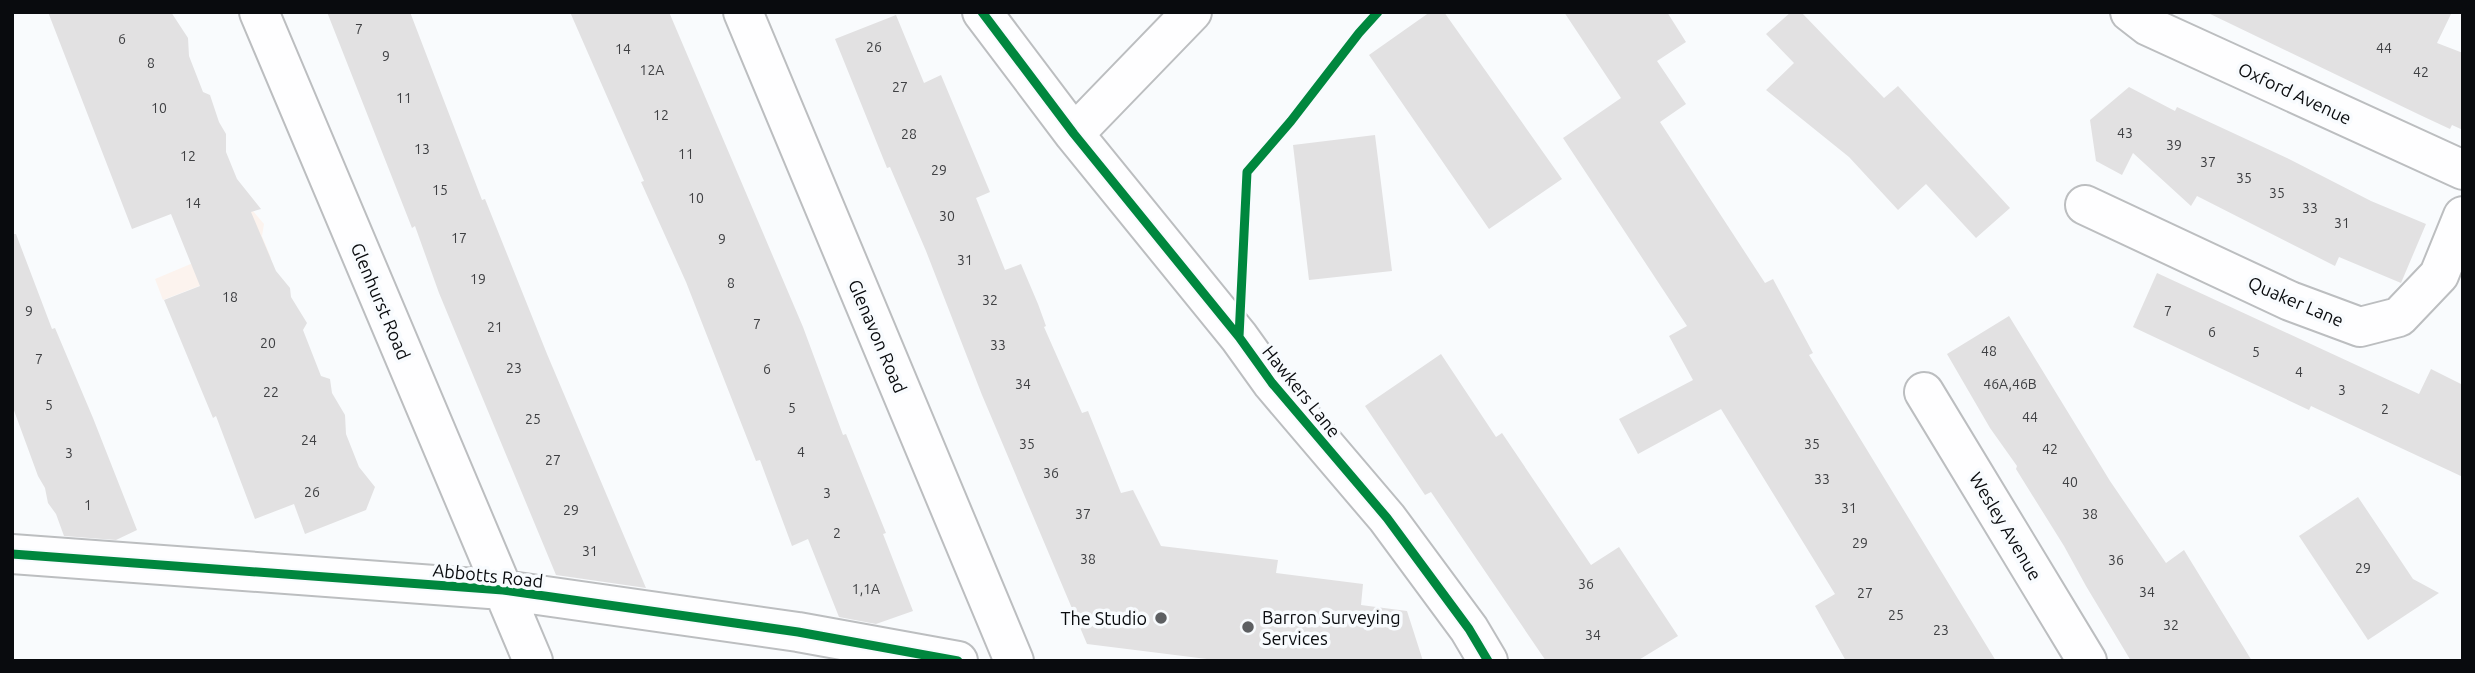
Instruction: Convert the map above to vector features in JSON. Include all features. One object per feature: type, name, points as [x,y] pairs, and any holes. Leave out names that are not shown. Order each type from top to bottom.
[{"type":"street","name":"Glenhurst Road","points":[[259,12],[533,661]]},
{"type":"street","name":"Glenavon Road","points":[[743,12],[1014,661]]},
{"type":"street","name":"Hawkers Lane","points":[[982,12],[1074,134],[1240,337],[1272,383],[1387,518],[1469,629],[1488,661]]},
{"type":"street","points":[[1074,134],[1192,12]]},
{"type":"street","name":"Oxford Avenue","points":[[2130,12],[2148,26],[2463,170]]},
{"type":"street","name":"Quaker Lane","points":[[2085,205],[2290,301],[2360,327],[2399,317],[2439,275],[2463,216]]},
{"type":"street","name":"Wesley Avenue","points":[[1924,392],[2087,661]]},
{"type":"street","name":"Abbotts Road","points":[[12,554],[503,590],[798,632],[958,661]]},
{"type":"shaded area","points":[[253,211],[264,224],[262,236],[271,258],[163,300],[155,279],[193,263],[183,239]]},
{"type":"building","points":[[48,12],[171,12],[188,38],[189,56],[203,92],[210,95],[226,134],[226,152],[237,179],[261,209],[251,212],[276,271],[290,288],[291,297],[307,323],[303,330],[321,376],[330,379],[332,393],[345,415],[346,434],[359,467],[375,487],[366,510],[305,534],[294,504],[255,519],[216,416],[213,418],[164,300],[200,286],[171,214],[132,229]]},
{"type":"building","points":[[327,12],[410,12],[482,200],[485,199],[646,588],[556,575],[439,293],[415,226],[412,228]]},
{"type":"building","points":[[570,12],[669,12],[803,327],[843,435],[846,434],[886,533],[883,534],[913,611],[876,624],[839,617],[808,539],[792,546],[760,460],[756,461],[686,282]]},
{"type":"building","points":[[1430,12],[1444,12],[1562,179],[1489,229],[1369,55]]},
{"type":"building","points":[[1564,12],[1667,12],[1686,42],[1657,61],[1686,104],[1660,122],[1765,283],[1773,279],[1813,353],[1809,355],[1996,661],[1846,661],[1815,606],[1835,594],[1721,409],[1638,454],[1619,419],[1693,380],[1669,336],[1687,326],[1563,138],[1621,98]]},
{"type":"building","points":[[1791,12],[1801,12],[1884,98],[1898,86],[2010,208],[1976,238],[1926,184],[1898,210],[1849,157],[1766,90],[1794,63],[1766,34]]},
{"type":"building","points":[[2206,12],[2452,12],[2437,43],[2463,53],[2463,130],[2452,125],[2450,129]]},
{"type":"building","points":[[896,15],[924,83],[941,75],[990,192],[976,198],[1005,270],[1021,264],[1038,304],[1046,326],[1044,327],[1082,413],[1088,411],[1121,493],[1133,490],[1161,546],[1278,560],[1276,573],[1363,584],[1361,605],[1407,611],[1423,661],[1223,661],[1087,644],[982,395],[926,251],[890,167],[887,168],[835,39]]},
{"type":"building","points":[[2129,87],[2175,111],[2177,107],[2371,201],[2426,224],[2401,283],[2339,257],[2335,266],[2197,196],[2191,206],[2133,153],[2122,175],[2096,161],[2090,120]]},
{"type":"building","points":[[1375,135],[1392,271],[1309,280],[1293,145]]},
{"type":"building","points":[[12,234],[16,234],[52,329],[55,328],[137,530],[116,540],[64,536],[56,514],[48,503],[45,488],[12,405]]},
{"type":"building","points":[[2157,273],[2419,394],[2431,369],[2463,385],[2463,477],[2311,406],[2309,410],[2133,327]]},
{"type":"building","points":[[2009,316],[2110,481],[2166,563],[2184,550],[2252,661],[2131,661],[2016,469],[2017,466],[1990,428],[1947,354]]},
{"type":"building","points":[[1441,354],[1496,437],[1502,433],[1591,565],[1619,547],[1678,636],[1637,661],[1546,661],[1431,492],[1425,495],[1365,406]]},
{"type":"building","points":[[2358,497],[2413,579],[2439,593],[2368,640],[2299,536]]},
{"type":"cycle path","points":[[982,12],[1074,134],[1239,337],[1272,383],[1387,518],[1469,629],[1488,661]]},
{"type":"cycle path","points":[[1239,337],[1247,172],[1378,12]]},
{"type":"cycle path","points":[[12,554],[503,590],[798,632],[958,661]]},
{"type":"place","name":"The Studio","points":[[1161,618]]},
{"type":"place","name":"Barron Surveying Services","points":[[1248,627]]}]
